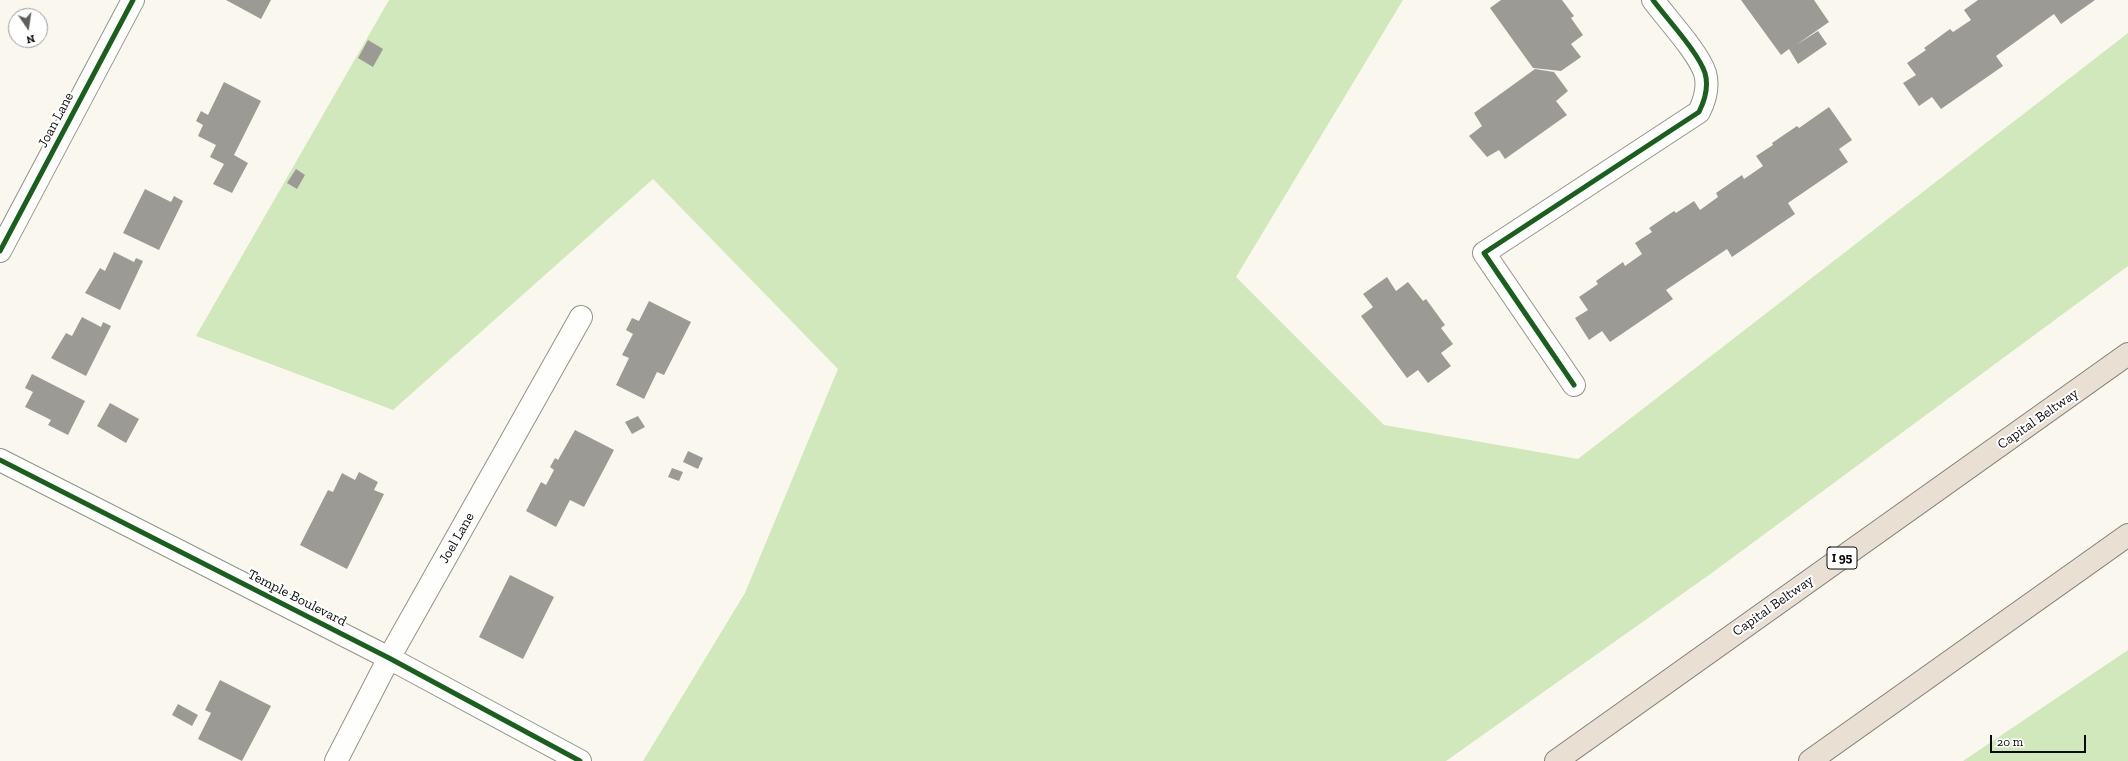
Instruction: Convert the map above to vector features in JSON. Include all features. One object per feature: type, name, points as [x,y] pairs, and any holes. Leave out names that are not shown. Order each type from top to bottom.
[{"type":"highway","name":"Capital Beltway","points":[[1556,761],[2128,354]]},
{"type":"highway","points":[[1810,761],[2128,535]]},
{"type":"street","name":"Joan Lane","points":[[0,250],[133,0]]},
{"type":"street","points":[[1574,385],[1484,253],[1698,112],[1706,97],[1705,74],[1692,51],[1653,0]]},
{"type":"street","name":"Joel Lane","points":[[336,761],[389,658],[581,317]]},
{"type":"street","name":"Temple Boulevard","points":[[0,460],[389,658],[580,761]]},
{"type":"green space","points":[[389,0],[1403,0],[1236,277],[1384,425],[1578,459],[2128,33],[2128,266],[1709,575],[1446,761],[643,761],[745,593],[838,369],[653,179],[393,410],[196,336]]},
{"type":"green space","points":[[2128,650],[2128,761],[1963,761]]},
{"type":"building","points":[[226,0],[271,0],[261,19]]},
{"type":"building","points":[[1501,0],[1562,0],[1574,16],[1571,18],[1583,35],[1571,44],[1581,57],[1561,71],[1533,68],[1490,8]]},
{"type":"building","points":[[1741,0],[1814,0],[1829,22],[1796,45],[1818,31],[1827,44],[1798,64],[1789,49],[1781,55]]},
{"type":"building","points":[[1978,0],[2095,0],[2061,24],[2054,14],[1996,56],[2003,66],[1941,109],[1932,97],[1919,106],[1903,83],[1916,75],[1907,63],[1926,50],[1924,48],[1950,29],[1953,32],[1971,20],[1964,10]]},
{"type":"building","points":[[368,40],[383,49],[373,67],[358,58]]},
{"type":"building","points":[[1535,69],[1554,72],[1568,91],[1556,101],[1567,115],[1505,159],[1499,150],[1487,157],[1469,136],[1482,126],[1474,113]]},
{"type":"building","points":[[224,82],[261,101],[234,155],[248,163],[232,193],[213,184],[224,164],[210,157],[216,145],[198,136],[203,125],[196,121],[201,111],[208,115]]},
{"type":"building","points":[[1829,107],[1852,140],[1839,149],[1848,162],[1788,203],[1795,214],[1732,257],[1727,249],[1666,290],[1673,299],[1610,342],[1602,331],[1589,340],[1575,318],[1588,310],[1579,297],[1598,284],[1596,281],[1623,262],[1625,266],[1642,254],[1635,243],[1652,232],[1649,228],[1674,211],[1676,213],[1694,201],[1700,210],[1718,197],[1716,193],[1742,175],[1744,179],[1763,166],[1756,156],[1773,145],[1772,143],[1797,126],[1799,128]]},
{"type":"building","points":[[296,169],[305,175],[297,189],[287,183]]},
{"type":"building","points":[[145,189],[171,202],[174,196],[183,201],[159,250],[123,233]]},
{"type":"building","points":[[114,252],[134,262],[136,258],[143,261],[120,310],[85,293],[100,268],[105,271]]},
{"type":"building","points":[[1387,277],[1396,291],[1408,282],[1423,301],[1426,299],[1445,325],[1441,328],[1453,344],[1441,353],[1451,366],[1428,383],[1418,370],[1407,378],[1361,316],[1373,307],[1363,294]]},
{"type":"building","points":[[649,301],[691,322],[664,375],[657,372],[644,399],[616,385],[629,358],[622,355],[633,334],[626,330],[632,318],[639,321]]},
{"type":"building","points":[[82,317],[101,327],[103,322],[111,326],[86,376],[51,358],[66,333],[72,336]]},
{"type":"building","points":[[32,374],[85,401],[68,435],[48,425],[51,420],[25,407],[33,392],[25,388]]},
{"type":"building","points":[[110,403],[139,419],[126,443],[97,426]]},
{"type":"building","points":[[638,416],[645,427],[632,434],[625,422]]},
{"type":"building","points":[[575,430],[614,450],[584,507],[570,500],[556,527],[526,511],[541,482],[546,485],[554,470],[550,467],[555,458],[558,460]]},
{"type":"building","points":[[688,451],[703,458],[698,469],[683,462]]},
{"type":"building","points":[[672,468],[683,472],[679,481],[668,477]]},
{"type":"building","points":[[359,472],[378,482],[374,490],[384,494],[347,569],[300,545],[328,490],[333,492],[342,473],[355,480]]},
{"type":"building","points":[[510,575],[554,597],[523,659],[479,637]]},
{"type":"building","points":[[220,680],[271,706],[242,761],[198,739],[211,713],[205,710]]},
{"type":"building","points":[[178,704],[198,715],[192,726],[172,715]]},
{"type":"cycle path","points":[[0,251],[133,0]]},
{"type":"cycle path","points":[[1574,385],[1484,253],[1699,112],[1706,93],[1707,83],[1705,73],[1696,55],[1653,0]]},
{"type":"cycle path","points":[[0,460],[389,658],[580,761]]}]
